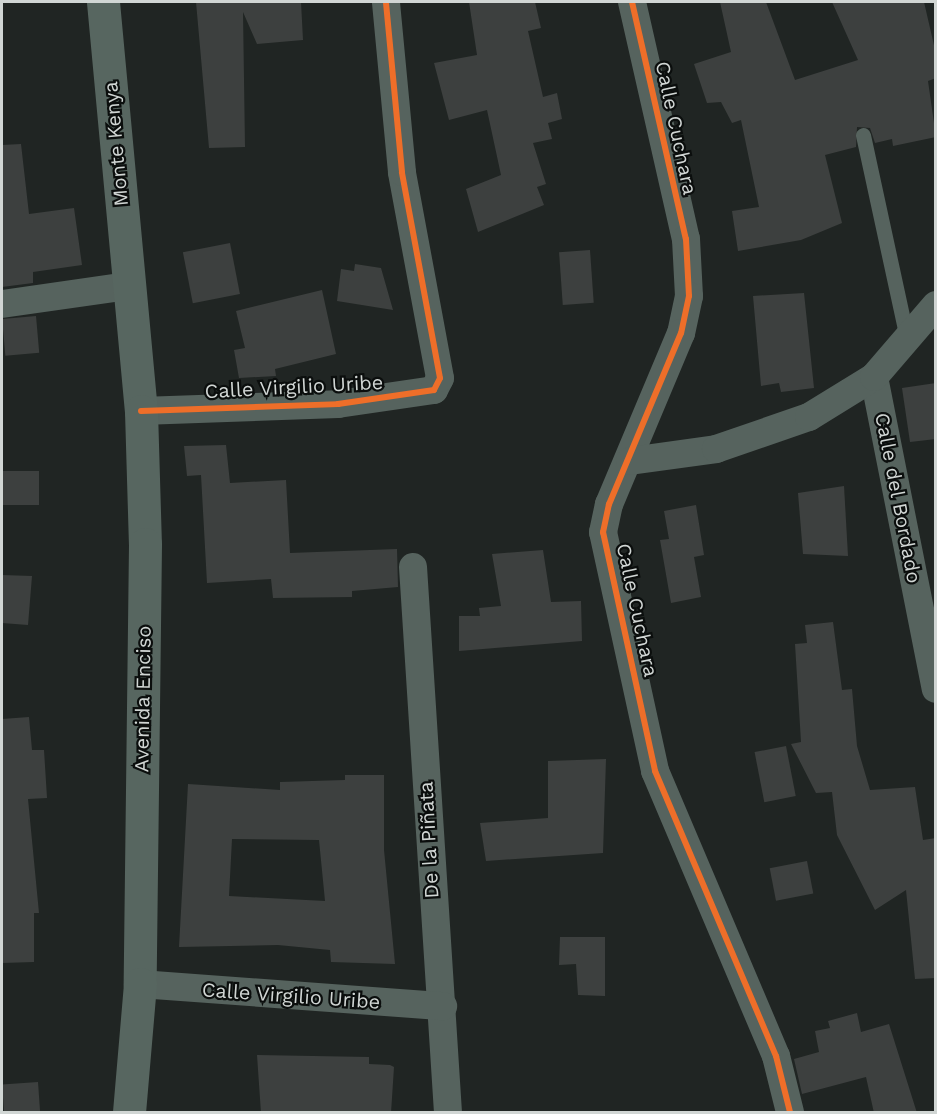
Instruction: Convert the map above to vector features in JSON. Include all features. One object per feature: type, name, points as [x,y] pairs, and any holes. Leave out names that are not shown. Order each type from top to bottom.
[{"type":"main road","name":"Monte Kenya","points":[[103,2],[129,286]]},
{"type":"main road","name":"Avenida Enciso","points":[[129,286],[141,411],[145,544],[140,984],[129,1113]]},
{"type":"street","name":"Calle Virgilio Uribe","points":[[141,411],[421,395],[434,390],[440,378],[402,172],[386,2]]},
{"type":"street","name":"Calle Cuchara","points":[[632,2],[686,239],[689,296],[681,333],[630,461],[609,504],[603,532],[655,771],[777,1056],[790,1113]]},
{"type":"street","points":[[2,304],[129,286]]},
{"type":"street","points":[[630,461],[716,449],[809,417],[874,377],[936,305]]},
{"type":"street","name":"Calle del Bordado","points":[[874,377],[936,689]]},
{"type":"street","name":"De la Piñata","points":[[413,567],[448,1113]]},
{"type":"street","name":"Calle Virgilio Uribe","points":[[140,984],[442,1006]]},
{"type":"lane","points":[[863,135],[907,339]]},
{"type":"building","points":[[196,2],[301,2],[303,40],[257,44],[243,12],[245,147],[209,148]]},
{"type":"building","points":[[469,2],[535,2],[541,28],[528,31],[543,97],[557,93],[562,119],[548,123],[552,139],[533,143],[546,184],[537,187],[544,205],[478,232],[466,189],[501,175],[487,110],[449,120],[434,63],[477,55]]},
{"type":"building","points":[[720,2],[766,2],[795,80],[858,60],[832,2],[924,2],[936,54],[936,78],[928,81],[936,137],[893,146],[892,139],[875,143],[870,128],[857,127],[856,147],[825,155],[842,223],[801,240],[738,251],[732,211],[759,207],[741,120],[732,123],[721,102],[707,103],[694,64],[731,52]]},
{"type":"building","points":[[21,144],[29,214],[74,208],[82,265],[33,272],[33,283],[2,287],[2,145]]},
{"type":"building","points":[[230,243],[240,294],[193,303],[183,252]]},
{"type":"building","points":[[590,250],[594,303],[563,305],[559,252]]},
{"type":"building","points":[[355,264],[381,268],[393,310],[337,301],[341,269],[354,271]]},
{"type":"building","points":[[322,290],[336,354],[275,369],[276,376],[239,378],[234,350],[245,348],[236,311]]},
{"type":"building","points":[[804,293],[814,388],[781,392],[779,383],[761,386],[753,296]]},
{"type":"building","points":[[36,316],[39,353],[5,356],[2,319]]},
{"type":"building","points":[[936,383],[936,439],[910,442],[902,388]]},
{"type":"building","points":[[226,445],[230,483],[286,480],[290,553],[397,549],[398,587],[352,591],[352,597],[273,598],[271,579],[207,583],[201,475],[187,476],[184,446]]},
{"type":"building","points":[[2,471],[39,471],[39,505],[2,505]]},
{"type":"building","points":[[844,486],[848,556],[803,554],[798,493]]},
{"type":"building","points":[[696,505],[704,555],[694,557],[701,597],[671,603],[660,540],[669,539],[664,511]]},
{"type":"building","points":[[543,550],[551,602],[581,601],[582,641],[459,651],[459,616],[480,616],[479,608],[501,606],[492,554]]},
{"type":"building","points":[[2,575],[32,576],[28,625],[2,623]]},
{"type":"building","points":[[833,622],[842,690],[852,689],[857,746],[870,790],[915,787],[923,840],[936,838],[936,978],[915,979],[906,890],[875,910],[837,835],[832,792],[816,793],[791,744],[801,742],[795,644],[807,643],[805,625]]},
{"type":"building","points":[[29,717],[32,750],[44,750],[47,798],[28,799],[39,913],[34,913],[34,962],[2,963],[2,719]]},
{"type":"building","points":[[786,746],[796,796],[764,802],[755,752]]},
{"type":"building","points":[[606,759],[603,853],[486,861],[480,823],[548,818],[548,761]]},
{"type":"building","points":[[345,775],[384,775],[384,850],[395,964],[331,962],[330,950],[278,945],[179,947],[188,784],[280,790],[280,782],[345,780]],"holes":[[[232,839],[319,840],[325,901],[229,896]]]},
{"type":"building","points":[[807,861],[813,893],[776,901],[770,868]]},
{"type":"building","points":[[560,937],[605,937],[605,996],[578,995],[576,964],[559,965]]},
{"type":"building","points":[[857,1013],[861,1032],[889,1024],[917,1113],[874,1113],[866,1077],[802,1094],[794,1059],[819,1052],[815,1031],[830,1028],[828,1021]]},
{"type":"building","points":[[257,1055],[369,1057],[369,1064],[390,1065],[394,1067],[391,1113],[261,1113]]},
{"type":"building","points":[[38,1082],[40,1112],[4,1112],[2,1085]]},
{"type":"cycle path","points":[[141,411],[338,404],[434,390],[440,378],[402,172],[386,2]]},
{"type":"cycle path","points":[[632,2],[686,239],[689,296],[681,333],[609,504],[603,532],[655,771],[776,1056],[790,1112]]}]
